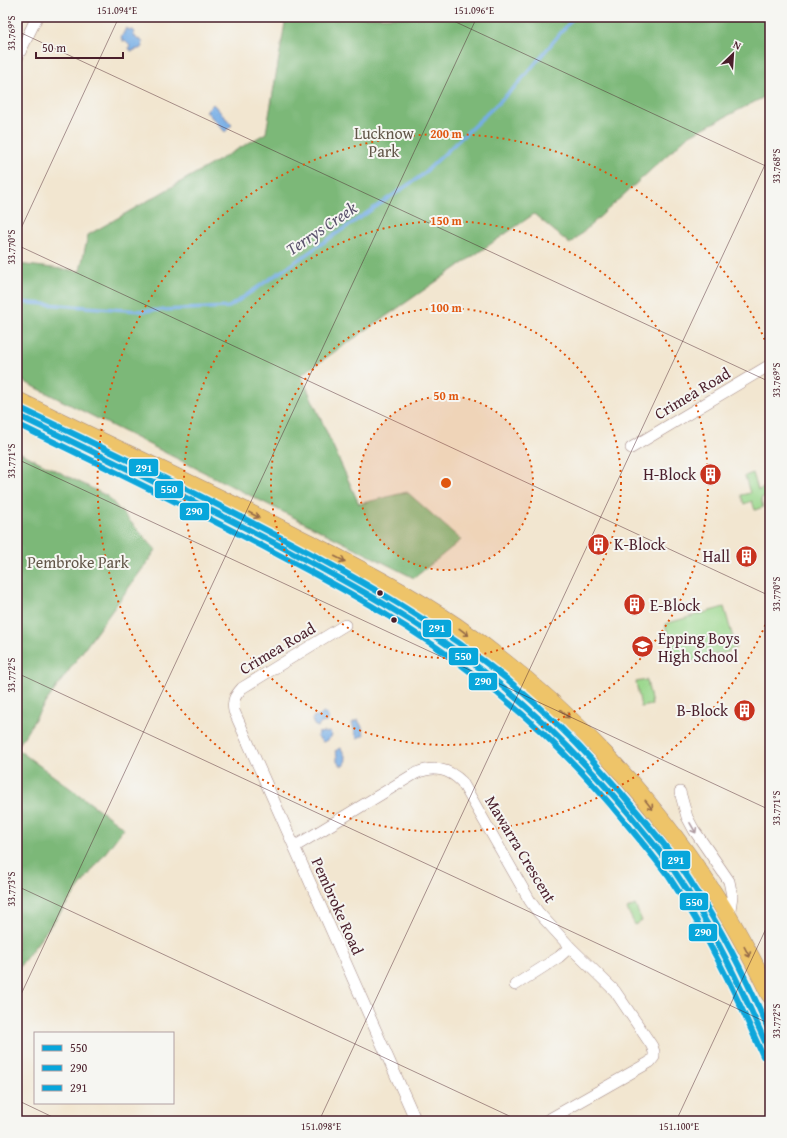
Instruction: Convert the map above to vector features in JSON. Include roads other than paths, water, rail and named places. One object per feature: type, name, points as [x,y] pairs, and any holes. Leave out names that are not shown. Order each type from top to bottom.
[{"type":"main road","points":[[17,400],[216,496],[353,565],[410,597],[457,627],[511,668],[565,714],[624,775],[664,823],[705,879],[729,917],[770,994]]},
{"type":"main road","points":[[17,415],[130,469],[237,523],[381,602],[454,649],[484,671],[519,700],[552,730],[614,795],[675,873],[694,902],[722,951],[770,1052]]},
{"type":"street","points":[[17,58],[37,17]]},
{"type":"street","name":"Crimea Road","points":[[631,448],[770,365]]},
{"type":"street","name":"Crimea Road","points":[[232,704],[236,695],[242,688],[346,625]]},
{"type":"street","name":"Pembroke Road","points":[[232,704],[416,1121]]},
{"type":"street","name":"Mawarra Crescent","points":[[294,847],[426,769],[447,771],[455,775],[462,782],[530,901],[570,947],[615,991],[652,1046],[654,1057],[650,1062],[546,1121]]},
{"type":"street","points":[[680,792],[687,817],[694,830],[729,881],[732,896],[729,917]]},
{"type":"street","points":[[515,985],[559,957],[570,947]]},
{"type":"water","points":[[126,28],[131,29],[138,40],[140,39],[143,43],[142,48],[131,51],[129,48],[130,46],[121,38]]},
{"type":"water","points":[[213,104],[232,125],[225,132],[206,111]]},
{"type":"water","points":[[324,713],[328,716],[327,722],[321,723],[318,727],[314,725],[312,720],[314,716],[319,717]]},
{"type":"water","points":[[358,720],[364,735],[357,738],[352,723]]},
{"type":"water","points":[[329,732],[332,735],[323,742],[317,737],[318,733]]},
{"type":"water","points":[[341,748],[346,758],[345,765],[342,766],[337,762],[335,751]]},
{"type":"waterway","name":"Terrys Creek","points":[[17,302],[141,311],[229,307],[421,176],[517,85],[574,17]]},
{"type":"place","name":"H-Block","points":[[711,474]]},
{"type":"place","name":"K-Block","points":[[599,544]]},
{"type":"place","name":"Hall","points":[[746,556]]},
{"type":"place","name":"E-Block","points":[[635,605]]},
{"type":"place","name":"Epping Boys High School","points":[[643,647]]},
{"type":"place","name":"B-Block","points":[[744,710]]},
{"type":"park label","name":"Lucknow Park","points":[[384,142]]},
{"type":"park label","name":"Pembroke Park","points":[[78,562]]}]
